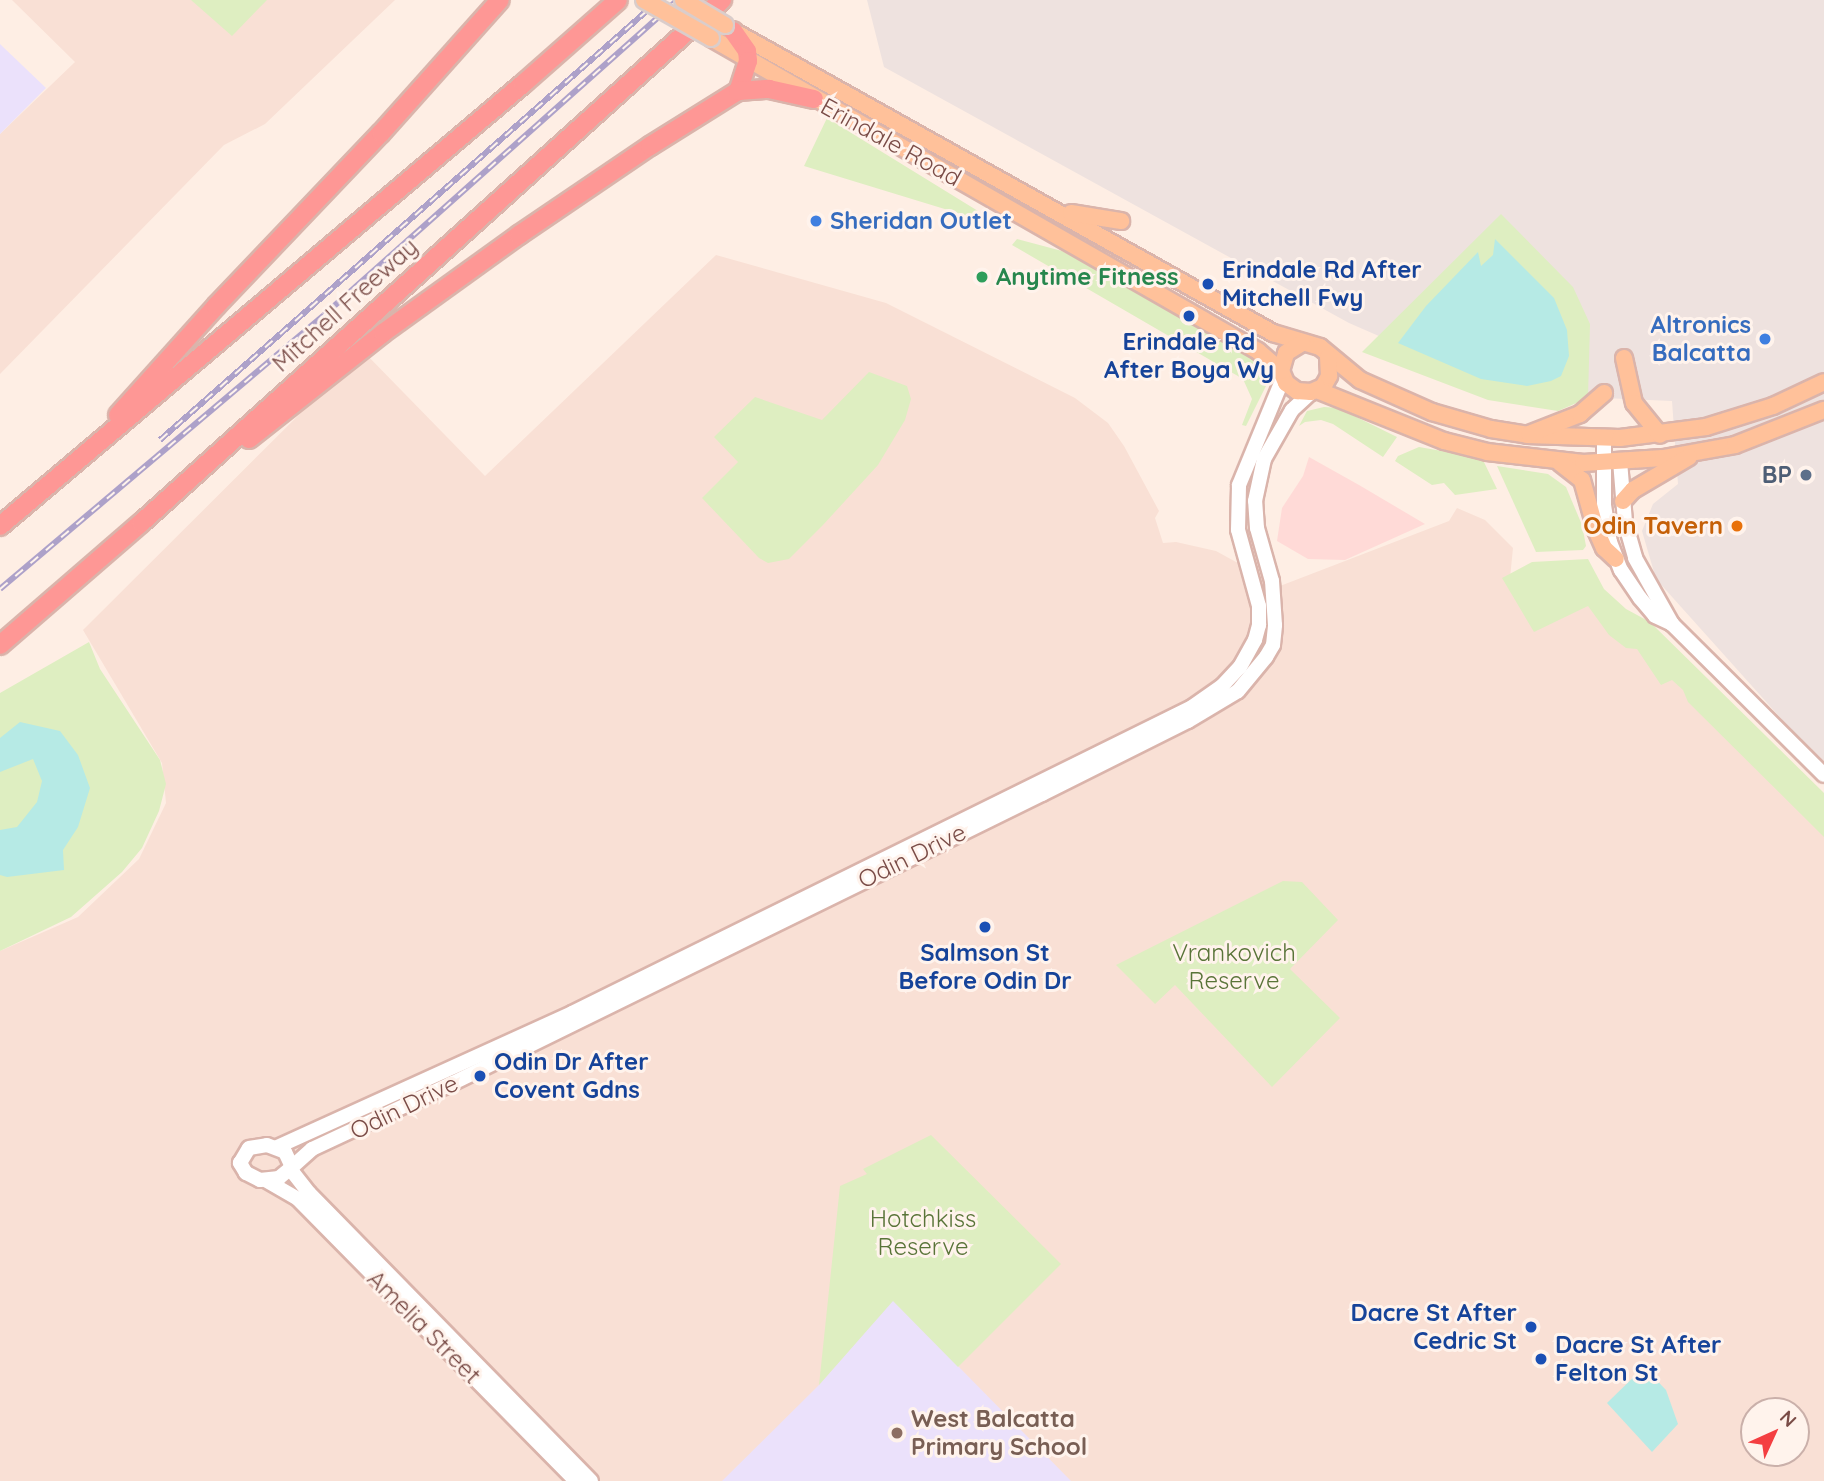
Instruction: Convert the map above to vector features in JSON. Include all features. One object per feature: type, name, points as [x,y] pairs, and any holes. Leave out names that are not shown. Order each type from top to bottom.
[{"type":"highway","points":[[71,467],[216,306],[381,133],[500,0]]},
{"type":"highway","name":"Mitchell Freeway","points":[[0,526],[618,0]]},
{"type":"highway","name":"Mitchell Freeway","points":[[0,645],[141,523],[722,0]]},
{"type":"highway","points":[[729,28],[747,51],[748,61],[737,91]]},
{"type":"highway","points":[[141,523],[383,333],[639,153],[737,91],[769,89],[814,99]]},
{"type":"main road","name":"Erindale Road","points":[[644,0],[1219,327],[1258,351],[1297,391],[1314,391],[1444,442],[1487,452],[1557,461],[1611,462],[1697,452],[1764,436],[1824,410]]},
{"type":"main road","name":"Erindale Road","points":[[682,0],[1273,333],[1302,343],[1314,344],[1360,380],[1432,412],[1491,429],[1527,435],[1604,439],[1660,435],[1741,417],[1824,382]]},
{"type":"main road","points":[[1048,208],[1121,221]]},
{"type":"main road","points":[[1282,374],[1286,353],[1302,343]]},
{"type":"main road","points":[[1314,391],[1329,376],[1328,357]]},
{"type":"main road","points":[[1624,358],[1634,403],[1660,435]]},
{"type":"main road","name":"Odin Drive","points":[[1282,374],[1238,485],[1238,530],[1259,606],[1255,640],[1240,667],[1222,685],[1192,707],[572,1013],[276,1147],[254,1146],[242,1155],[240,1163],[246,1173],[267,1181],[291,1168],[307,1152],[1042,794],[1188,721],[1238,691],[1248,683],[1273,645],[1275,625],[1272,581],[1257,528],[1255,501],[1264,459],[1292,410],[1314,391]]},
{"type":"main road","points":[[1527,435],[1580,414],[1604,393]]},
{"type":"main road","points":[[1604,439],[1623,501],[1635,558],[1672,624],[1824,775]]},
{"type":"main road","points":[[1623,501],[1633,490],[1697,452]]},
{"type":"main road","points":[[1557,461],[1582,480],[1600,539],[1604,548],[1616,559]]},
{"type":"main road","points":[[1611,462],[1606,521],[1616,559],[1628,581],[1655,615],[1672,624]]},
{"type":"main road","points":[[276,1147],[288,1155],[291,1168]]},
{"type":"main road","name":"Amelia Street","points":[[291,1168],[309,1193],[591,1481]]},
{"type":"main road","name":"Amelia Street","points":[[267,1181],[298,1199],[576,1481]]},
{"type":"shaded area","points":[[12,0],[395,0],[265,124],[224,145],[0,374],[0,134],[75,62]]},
{"type":"shaded area","points":[[867,0],[1824,0],[1824,761],[1787,725],[1656,579],[1642,531],[1653,504],[1678,484],[1672,401],[1512,394],[1349,323],[884,67]]},
{"type":"shaded area","points":[[0,44],[46,88],[0,134]]},
{"type":"shaded area","points":[[716,255],[886,303],[1075,398],[1108,423],[1124,446],[1159,511],[1155,518],[1163,543],[1176,542],[1216,551],[1280,586],[1449,521],[1457,508],[1485,520],[1513,548],[1510,578],[1591,598],[1824,822],[1824,1481],[0,1481],[0,951],[78,917],[139,859],[166,803],[162,763],[83,630],[363,351],[485,476]]},
{"type":"shaded area","points":[[1309,457],[1425,524],[1345,560],[1308,559],[1277,541],[1282,508],[1303,476]]},
{"type":"shaded area","name":"West Balcatta Primary School","points":[[893,1300],[1071,1481],[722,1481],[819,1385]]},
{"type":"green space","points":[[191,0],[267,0],[232,36]]},
{"type":"green space","points":[[827,118],[978,211],[973,221],[961,214],[804,166]]},
{"type":"green space","points":[[1501,214],[1573,287],[1590,324],[1588,398],[1558,411],[1488,400],[1362,352]]},
{"type":"green space","points":[[1017,239],[1062,251],[1101,270],[1261,361],[1273,372],[1246,426],[1242,425],[1252,399],[1243,379],[1012,245]]},
{"type":"green space","points":[[869,372],[907,386],[911,399],[905,420],[878,465],[789,559],[768,563],[759,558],[702,498],[738,462],[714,437],[755,397],[822,420]]},
{"type":"green space","points":[[1324,407],[1338,408],[1397,437],[1383,457],[1333,424],[1321,420],[1305,422],[1299,426],[1307,411]]},
{"type":"green space","points":[[1419,447],[1482,458],[1497,489],[1455,495],[1444,483],[1432,485],[1395,461],[1398,456]]},
{"type":"green space","points":[[1497,466],[1548,474],[1566,487],[1582,525],[1586,546],[1583,550],[1536,552]]},
{"type":"green space","points":[[1588,559],[1604,589],[1626,609],[1650,622],[1824,793],[1824,837],[1688,702],[1683,690],[1672,680],[1661,685],[1637,649],[1626,648],[1609,635],[1588,606],[1534,632],[1502,578],[1532,562]]},
{"type":"green space","points":[[89,642],[100,669],[160,760],[166,784],[159,811],[142,848],[122,872],[71,917],[0,951],[0,693]]},
{"type":"green space","name":"Vrankovich Reserve","points":[[1283,881],[1302,882],[1338,920],[1290,969],[1340,1018],[1272,1087],[1175,985],[1155,1004],[1116,965]]},
{"type":"green space","name":"Hotchkiss Reserve","points":[[931,1135],[1061,1264],[958,1367],[893,1301],[819,1385],[840,1186],[867,1174],[863,1169]]},
{"type":"water","points":[[1495,239],[1554,298],[1567,330],[1569,356],[1561,376],[1551,381],[1527,386],[1481,379],[1398,343],[1426,306],[1478,252],[1481,266],[1493,255]]},
{"type":"water","points":[[20,722],[60,731],[78,755],[90,788],[78,827],[63,850],[64,870],[7,877],[0,875],[0,830],[17,827],[37,802],[42,781],[33,759],[0,772],[0,738]]},
{"type":"water","points":[[1644,1367],[1666,1390],[1678,1424],[1652,1452],[1607,1403]]},
{"type":"railway","points":[[160,440],[659,0]]},
{"type":"railway","points":[[0,589],[324,315],[678,0]]},
{"type":"place","name":"Sheridan Outlet","points":[[816,221]]},
{"type":"place","name":"Anytime Fitness","points":[[982,277]]},
{"type":"place","name":"Erindale Rd After Mitchell Fwy","points":[[1208,284]]},
{"type":"place","name":"Erindale Rd After Boya Wy","points":[[1189,316]]},
{"type":"place","name":"Altronics Balcatta","points":[[1765,339]]},
{"type":"place","name":"BP","points":[[1806,475]]},
{"type":"place","name":"Odin Tavern","points":[[1737,526]]},
{"type":"place","name":"Salmson St Before Odin Dr","points":[[985,927]]},
{"type":"place","name":"Odin Dr After Covent Gdns","points":[[480,1076]]},
{"type":"place","name":"Dacre St After Cedric St","points":[[1531,1327]]},
{"type":"place","name":"Dacre St After Felton St","points":[[1541,1359]]},
{"type":"place","name":"West Balcatta Primary School","points":[[897,1433]]}]
